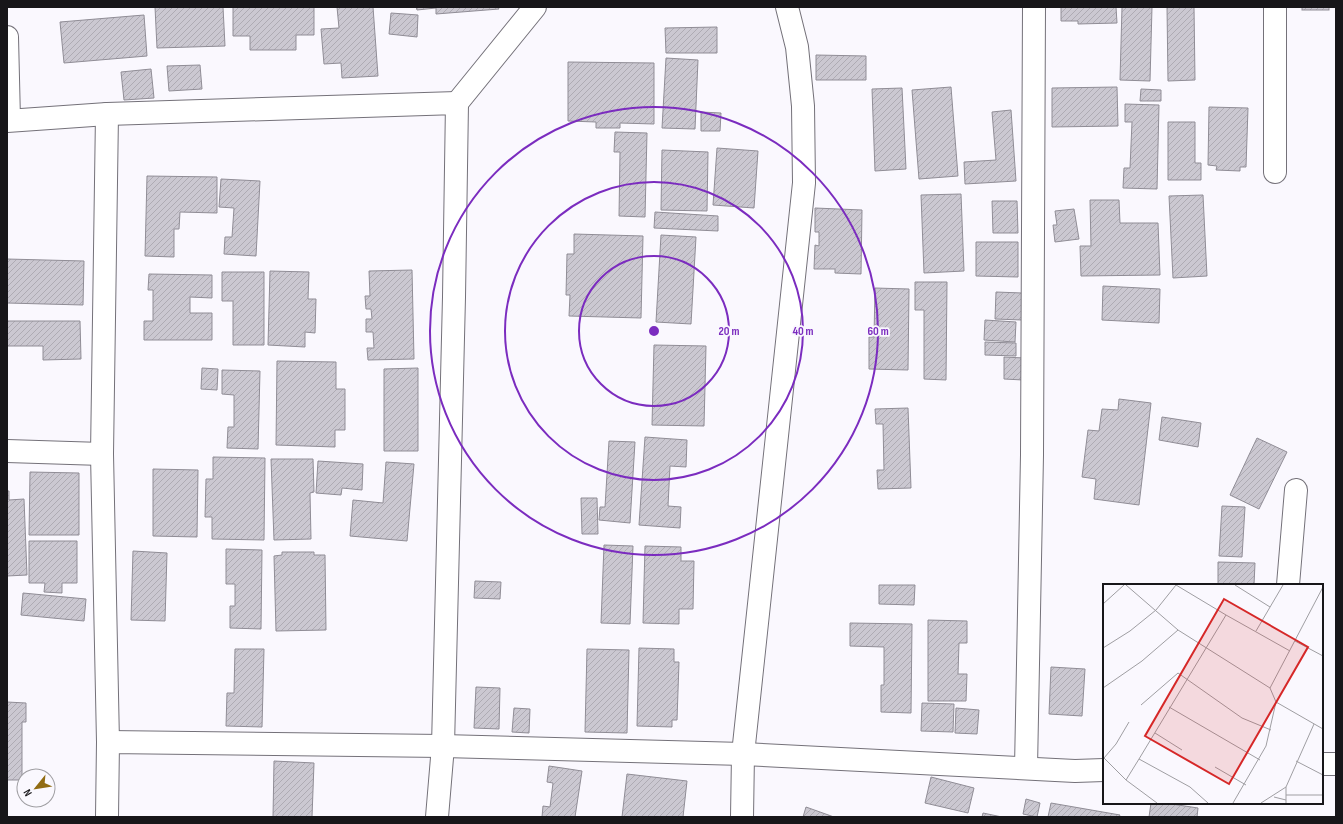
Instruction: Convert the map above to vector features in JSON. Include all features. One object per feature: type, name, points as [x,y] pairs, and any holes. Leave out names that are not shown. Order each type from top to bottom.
[{"type":"street","points":[[437,817],[443,746],[454,296],[457,103],[535,7]]},
{"type":"street","points":[[742,817],[743,754],[804,183],[803,106],[797,47],[787,7]]},
{"type":"street","points":[[1026,768],[1032,455],[1034,7]]},
{"type":"street","points":[[1275,7],[1275,172]]},
{"type":"street","points":[[7,37],[8,121],[107,114],[457,103]]},
{"type":"street","points":[[107,114],[102,454],[108,742],[107,817]]},
{"type":"street","points":[[7,452],[102,454]]},
{"type":"street","points":[[1288,584],[1296,490]]},
{"type":"street","points":[[108,742],[443,746],[743,754],[1075,771],[1103,770]]},
{"type":"street","points":[[1323,764],[1336,764]]},
{"type":"building","points":[[155,7],[223,7],[225,46],[157,48]]},
{"type":"building","points":[[233,7],[314,7],[314,35],[296,35],[296,50],[250,50],[250,36],[233,36]]},
{"type":"building","points":[[337,7],[373,7],[378,76],[342,78],[341,63],[324,64],[321,29],[339,28]]},
{"type":"building","points":[[416,7],[498,7],[499,9],[436,14],[436,8],[417,10]]},
{"type":"building","points":[[1061,7],[1116,7],[1117,23],[1078,24],[1078,21],[1061,21]]},
{"type":"building","points":[[1122,7],[1152,7],[1150,81],[1120,80]]},
{"type":"building","points":[[1167,7],[1194,7],[1195,80],[1168,81]]},
{"type":"building","points":[[1302,7],[1329,7],[1329,10],[1302,10]]},
{"type":"building","points":[[391,13],[418,15],[417,37],[389,34]]},
{"type":"building","points":[[144,15],[147,56],[64,63],[60,22]]},
{"type":"building","points":[[717,27],[717,53],[666,53],[665,28]]},
{"type":"building","points":[[816,55],[866,56],[866,80],[816,80]]},
{"type":"building","points":[[666,58],[698,60],[695,129],[662,128]]},
{"type":"building","points":[[568,62],[654,63],[654,124],[620,123],[620,128],[596,128],[596,122],[568,121]]},
{"type":"building","points":[[200,65],[202,89],[169,91],[167,66]]},
{"type":"building","points":[[151,69],[154,98],[124,100],[121,72]]},
{"type":"building","points":[[951,87],[958,176],[919,179],[912,90]]},
{"type":"building","points":[[1117,87],[1118,126],[1052,127],[1052,88]]},
{"type":"building","points":[[902,88],[906,169],[875,171],[872,89]]},
{"type":"building","points":[[1141,89],[1161,90],[1161,101],[1140,101]]},
{"type":"building","points":[[1125,104],[1159,105],[1157,189],[1123,188],[1124,168],[1130,168],[1132,122],[1125,122]]},
{"type":"building","points":[[1209,107],[1248,108],[1246,167],[1240,167],[1240,171],[1216,170],[1217,166],[1208,165]]},
{"type":"building","points":[[1011,110],[1016,181],[965,184],[964,162],[996,160],[992,112]]},
{"type":"building","points":[[701,112],[721,113],[720,131],[701,131]]},
{"type":"building","points":[[1168,122],[1195,122],[1195,163],[1201,163],[1201,180],[1168,180]]},
{"type":"building","points":[[615,132],[647,133],[645,217],[619,216],[620,152],[614,152]]},
{"type":"building","points":[[717,148],[758,151],[754,208],[713,205]]},
{"type":"building","points":[[662,150],[708,152],[707,211],[661,210]]},
{"type":"building","points":[[147,176],[217,177],[217,213],[180,212],[179,229],[174,229],[174,257],[145,256]]},
{"type":"building","points":[[221,179],[260,181],[256,256],[224,254],[225,237],[232,237],[234,208],[219,207]]},
{"type":"building","points":[[961,194],[964,271],[924,273],[921,195]]},
{"type":"building","points":[[1203,195],[1207,276],[1173,278],[1169,196]]},
{"type":"building","points":[[1090,200],[1119,200],[1120,223],[1158,223],[1160,275],[1081,276],[1080,246],[1091,246]]},
{"type":"building","points":[[992,201],[1017,201],[1018,233],[993,233]]},
{"type":"building","points":[[815,208],[862,210],[861,274],[835,273],[835,269],[814,269],[815,245],[819,246],[819,232],[815,232]]},
{"type":"building","points":[[1074,209],[1079,239],[1055,242],[1053,225],[1057,225],[1055,211]]},
{"type":"building","points":[[655,212],[718,216],[718,231],[654,228]]},
{"type":"building","points":[[574,234],[643,236],[641,318],[569,316],[570,295],[566,295],[567,254],[574,254]]},
{"type":"building","points":[[661,235],[696,237],[691,324],[656,322]]},
{"type":"building","points":[[976,242],[1018,242],[1018,277],[976,276]]},
{"type":"building","points":[[7,259],[84,261],[83,305],[7,303]]},
{"type":"building","points":[[412,270],[414,359],[368,360],[367,348],[374,348],[373,332],[366,332],[366,319],[372,319],[371,309],[366,309],[365,296],[370,296],[369,271]]},
{"type":"building","points":[[270,271],[309,272],[308,299],[316,299],[315,333],[305,332],[305,347],[268,345]]},
{"type":"building","points":[[222,272],[264,272],[264,345],[233,345],[233,301],[222,301]]},
{"type":"building","points":[[149,274],[212,275],[212,298],[190,297],[190,313],[212,313],[212,340],[144,340],[144,321],[153,321],[153,290],[148,290]]},
{"type":"building","points":[[915,282],[947,282],[946,380],[924,379],[924,310],[915,310]]},
{"type":"building","points":[[1103,286],[1160,289],[1159,323],[1102,320]]},
{"type":"building","points":[[875,288],[909,289],[908,370],[869,369],[869,337],[874,337]]},
{"type":"building","points":[[996,292],[1022,293],[1022,320],[995,319]]},
{"type":"building","points":[[985,320],[1016,322],[1015,342],[984,340]]},
{"type":"building","points":[[7,321],[80,321],[81,359],[43,360],[43,346],[7,346]]},
{"type":"building","points":[[985,342],[1016,343],[1016,356],[985,355]]},
{"type":"building","points":[[654,345],[706,346],[704,426],[652,425]]},
{"type":"building","points":[[1004,357],[1024,358],[1023,380],[1004,379]]},
{"type":"building","points":[[277,361],[336,362],[336,389],[345,389],[345,430],[335,430],[335,447],[276,445]]},
{"type":"building","points":[[202,368],[218,369],[217,390],[201,389]]},
{"type":"building","points":[[418,368],[418,451],[384,451],[384,369]]},
{"type":"building","points":[[222,370],[260,371],[258,449],[227,448],[228,427],[234,427],[234,395],[222,394]]},
{"type":"building","points":[[1119,399],[1151,403],[1139,505],[1094,499],[1096,479],[1082,477],[1088,430],[1099,431],[1102,409],[1118,410]]},
{"type":"building","points":[[908,408],[911,488],[878,489],[877,470],[884,470],[883,424],[876,424],[875,409]]},
{"type":"building","points":[[1162,417],[1201,423],[1198,447],[1159,440]]},
{"type":"building","points":[[645,437],[687,440],[686,467],[670,466],[668,506],[681,507],[680,528],[639,525]]},
{"type":"building","points":[[1257,438],[1287,452],[1259,509],[1230,495]]},
{"type":"building","points":[[609,441],[635,442],[630,523],[599,520],[600,507],[605,507]]},
{"type":"building","points":[[213,457],[265,458],[264,540],[212,539],[212,517],[205,517],[206,479],[213,479]]},
{"type":"building","points":[[271,459],[313,459],[314,492],[310,493],[311,539],[274,540]]},
{"type":"building","points":[[318,461],[363,464],[362,490],[342,488],[341,495],[316,493]]},
{"type":"building","points":[[386,462],[414,464],[407,541],[350,536],[353,500],[383,503]]},
{"type":"building","points":[[153,469],[198,470],[197,537],[153,536]]},
{"type":"building","points":[[30,472],[79,473],[79,535],[29,535]]},
{"type":"building","points":[[7,491],[9,491],[9,500],[24,499],[27,575],[7,576]]},
{"type":"building","points":[[581,498],[597,498],[598,534],[582,534]]},
{"type":"building","points":[[1222,506],[1245,507],[1242,557],[1219,556]]},
{"type":"building","points":[[29,541],[77,541],[77,583],[62,583],[62,593],[44,592],[45,583],[29,583]]},
{"type":"building","points":[[604,545],[633,546],[630,624],[601,623]]},
{"type":"building","points":[[645,546],[681,547],[681,561],[694,561],[693,609],[679,609],[679,624],[643,623]]},
{"type":"building","points":[[226,549],[262,550],[261,629],[230,628],[230,606],[235,606],[235,584],[226,584]]},
{"type":"building","points":[[133,551],[167,553],[165,621],[131,620]]},
{"type":"building","points":[[282,552],[314,552],[314,555],[325,555],[326,630],[276,631],[274,556],[282,555]]},
{"type":"building","points":[[1218,562],[1255,563],[1254,584],[1218,584]]},
{"type":"building","points":[[475,581],[501,582],[500,599],[474,598]]},
{"type":"building","points":[[879,585],[915,585],[914,605],[879,604]]},
{"type":"building","points":[[23,593],[86,599],[84,621],[21,615]]},
{"type":"building","points":[[928,620],[967,621],[967,643],[959,643],[958,674],[967,674],[966,701],[928,701]]},
{"type":"building","points":[[850,623],[912,624],[911,713],[881,712],[881,685],[884,685],[884,647],[850,646]]},
{"type":"building","points":[[639,648],[674,649],[674,662],[679,662],[677,720],[672,720],[672,727],[637,726]]},
{"type":"building","points":[[235,649],[264,649],[262,727],[226,726],[227,693],[234,693]]},
{"type":"building","points":[[587,649],[629,650],[627,733],[585,732]]},
{"type":"building","points":[[1051,667],[1085,669],[1082,716],[1049,714]]},
{"type":"building","points":[[476,687],[500,688],[499,729],[474,728]]},
{"type":"building","points":[[7,702],[26,703],[26,722],[22,722],[22,768],[16,768],[16,780],[7,780]]},
{"type":"building","points":[[922,703],[954,704],[953,732],[921,731]]},
{"type":"building","points":[[514,708],[530,709],[529,733],[512,732]]},
{"type":"building","points":[[956,708],[979,710],[977,734],[955,733]]},
{"type":"building","points":[[274,761],[314,763],[312,817],[273,817]]},
{"type":"building","points":[[549,766],[582,771],[575,817],[542,817],[543,806],[550,807],[553,783],[547,782]]},
{"type":"building","points":[[627,774],[687,781],[683,817],[622,817]]},
{"type":"building","points":[[931,777],[974,788],[968,813],[925,803]]},
{"type":"building","points":[[1026,799],[1040,803],[1037,817],[1023,814]]},
{"type":"building","points":[[1051,803],[1120,815],[1119,817],[1048,817]]},
{"type":"building","points":[[1151,804],[1172,804],[1198,808],[1197,817],[1149,817]]},
{"type":"building","points":[[806,807],[834,817],[803,817]]},
{"type":"building","points":[[983,813],[1002,817],[982,817]]}]
